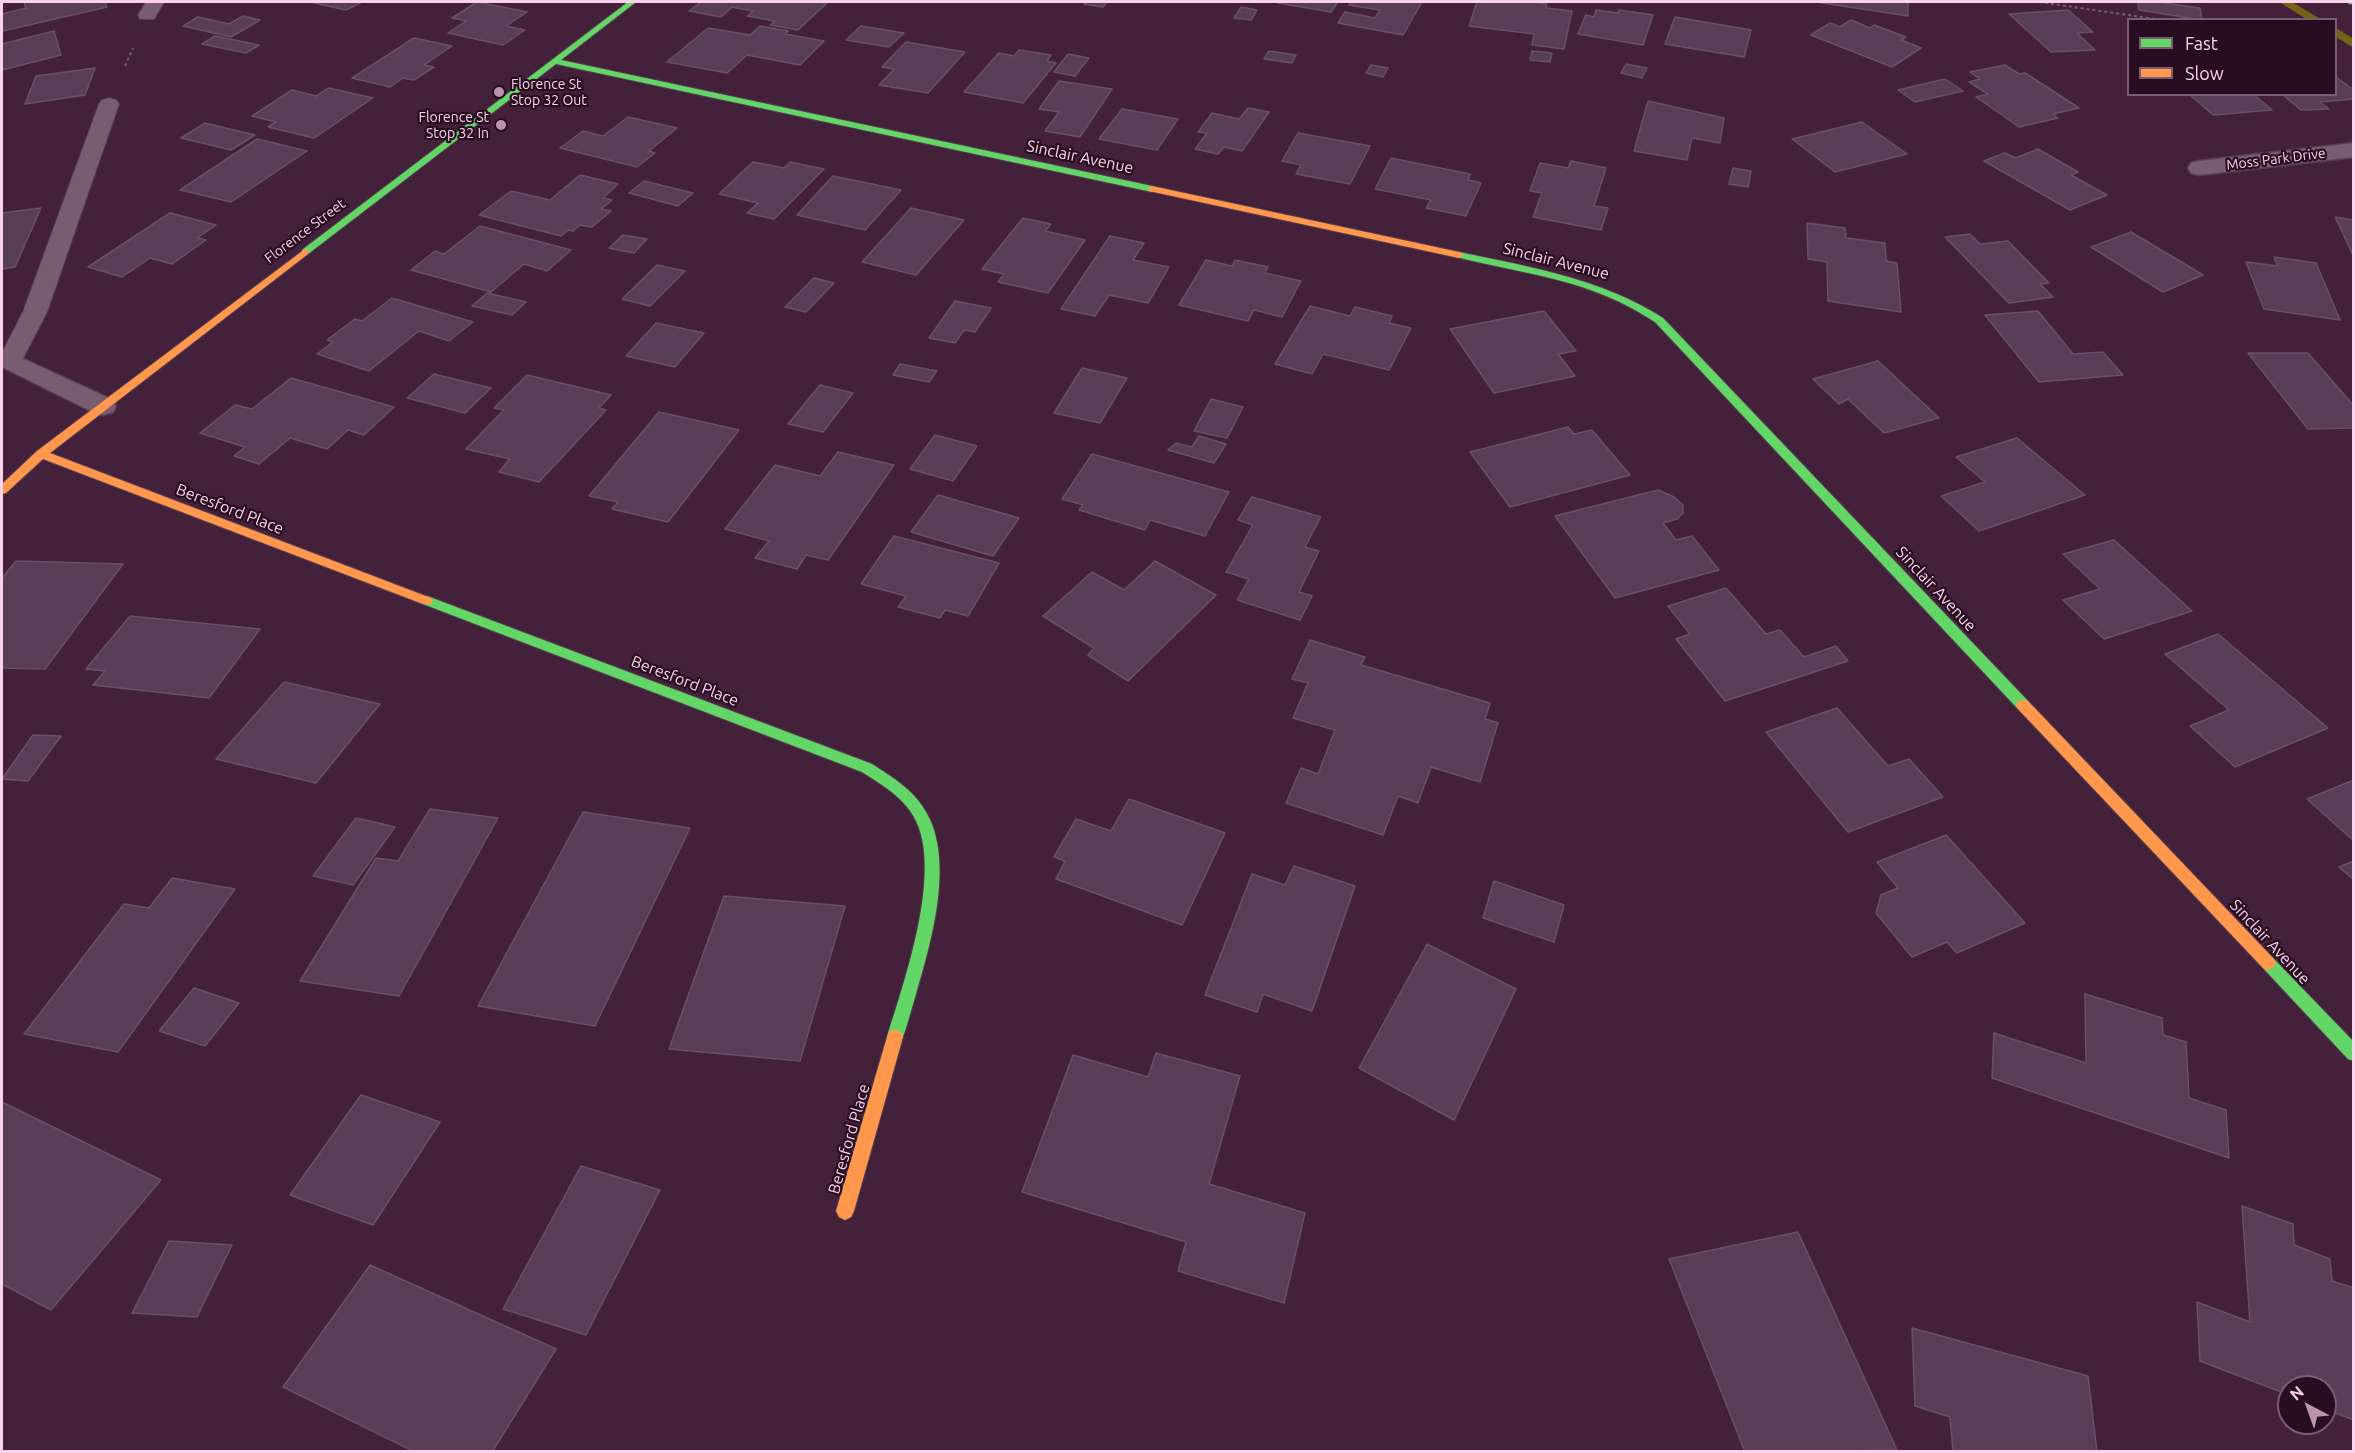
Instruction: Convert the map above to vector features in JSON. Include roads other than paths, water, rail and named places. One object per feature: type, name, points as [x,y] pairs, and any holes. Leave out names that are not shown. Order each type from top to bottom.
[{"type":"street","name":"Florence Street","points":[[2,489],[41,453],[632,2]]},
{"type":"street","name":"Sinclair Avenue","points":[[554,61],[1581,281],[1632,300],[1659,320],[2354,1054]]},
{"type":"street","name":"Moss Park Drive","points":[[2199,168],[2354,150]]},
{"type":"street","points":[[6,359],[104,406]]},
{"type":"street","name":"Beresford Place","points":[[41,453],[867,768],[892,785],[915,806],[927,827],[931,853],[922,940],[845,1211]]},
{"type":"lane","points":[[6,359],[35,312],[109,104]]},
{"type":"waterway","points":[[2285,2],[2313,18]]},
{"type":"waterway","points":[[2337,33],[2354,45]]},
{"type":"place","name":"Florence St Stop 32 Out","points":[[499,92]]},
{"type":"place","name":"Florence St Stop 32 In","points":[[501,125]]}]
